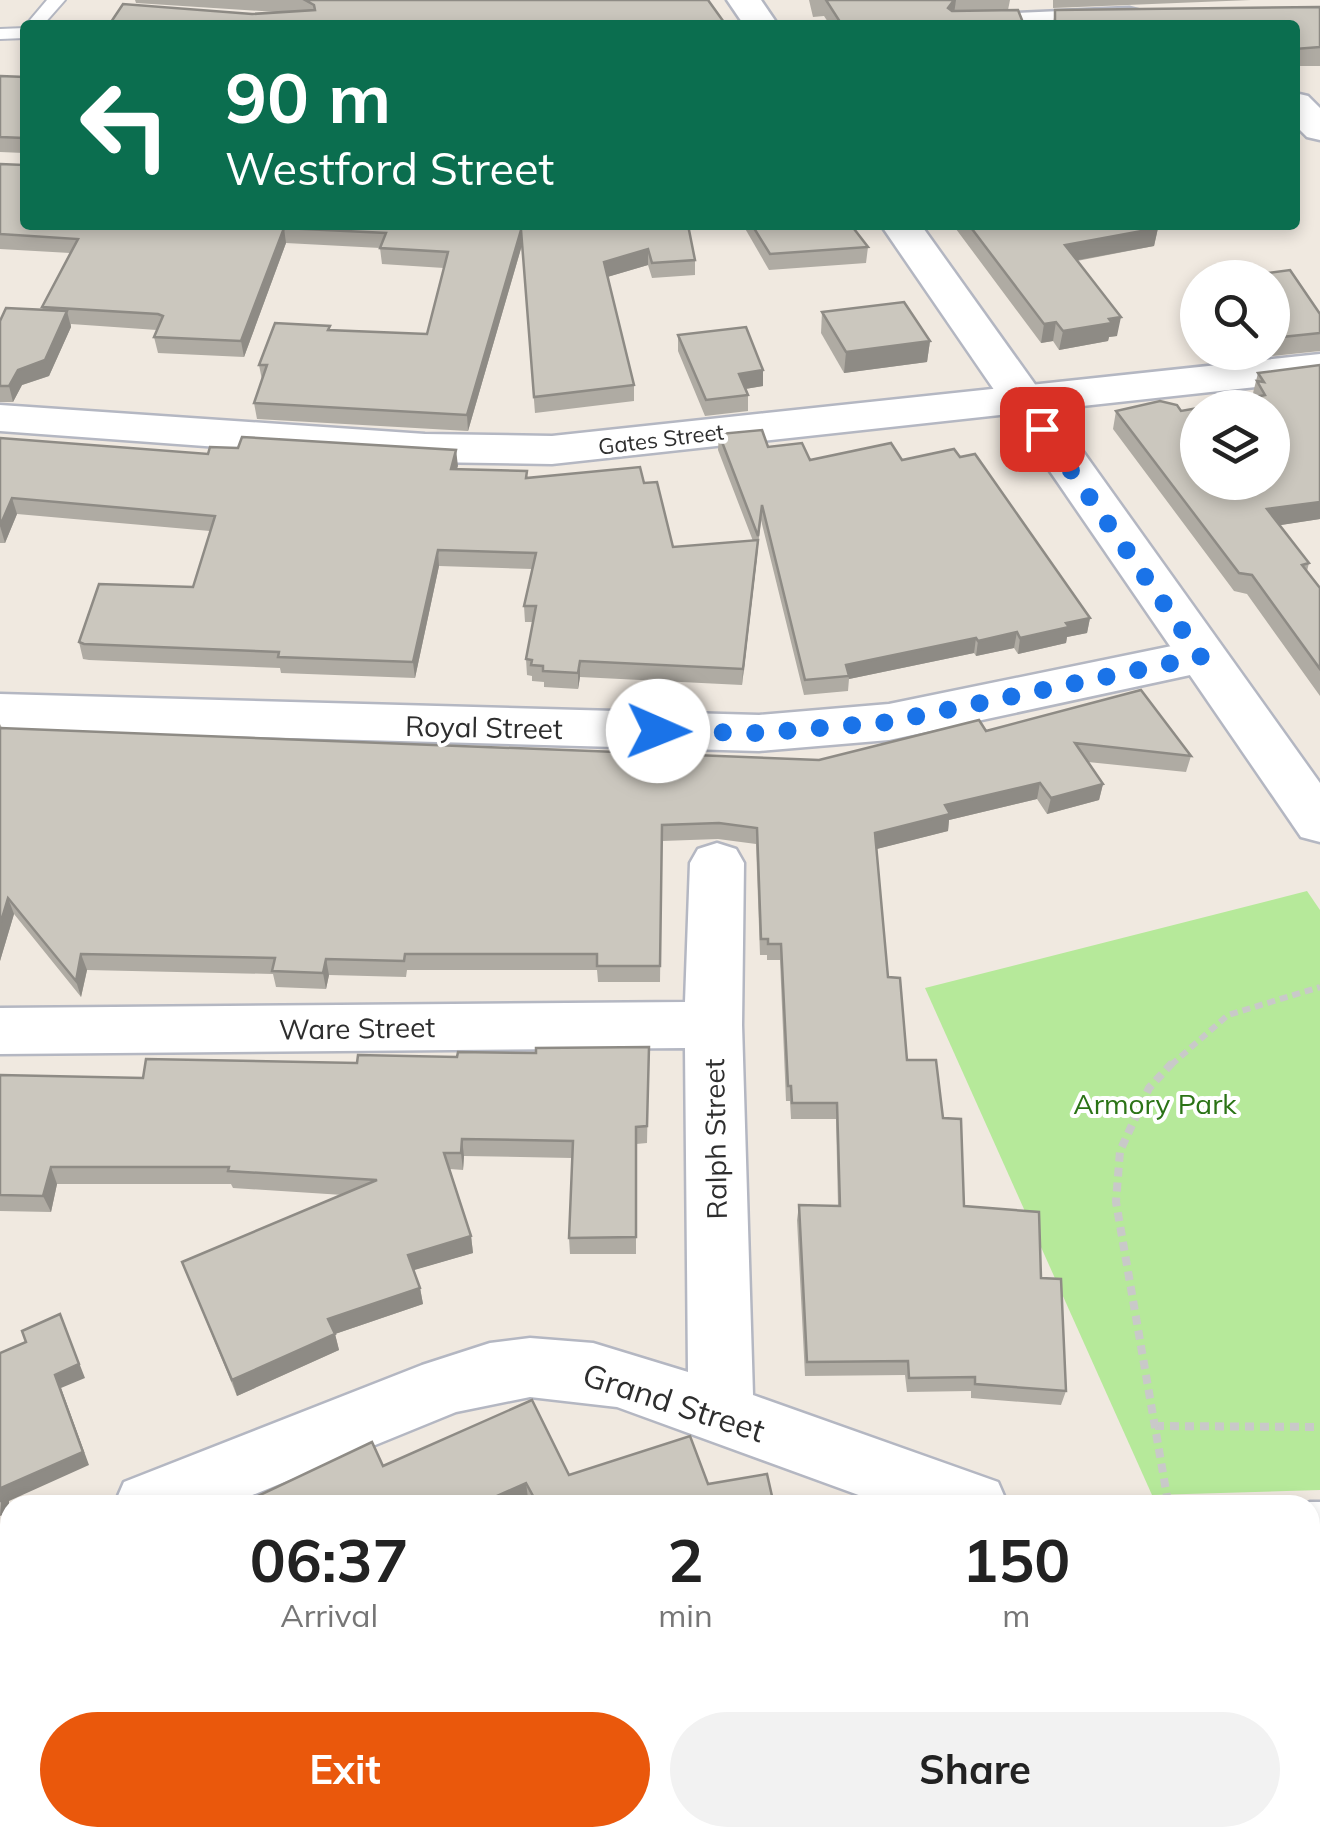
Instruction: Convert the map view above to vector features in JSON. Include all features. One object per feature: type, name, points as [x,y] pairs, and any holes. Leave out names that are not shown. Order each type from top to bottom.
[{"type":"street","points":[[1081,20],[1171,16]]},
{"type":"street","points":[[1300,109],[1320,129]]},
{"type":"street","points":[[904,230],[1320,823]]},
{"type":"street","name":"Gates Street","points":[[0,418],[425,448],[552,450],[1320,367]]},
{"type":"street","name":"Royal Street","points":[[0,712],[760,733],[889,722],[1201,657]]},
{"type":"street","name":"Ralph Street","points":[[717,863],[713,1025],[720,1416]]},
{"type":"street","name":"Ware Street","points":[[0,1031],[713,1025]]},
{"type":"street","name":"Grand Street","points":[[173,1495],[488,1370],[526,1365],[566,1367],[617,1378],[945,1495]]},
{"type":"lane","points":[[38,20],[56,0]]},
{"type":"path","points":[[1167,1495],[1116,1202],[1120,1152],[1149,1088],[1184,1050],[1228,1015],[1320,987]]},
{"type":"path","points":[[1155,1426],[1320,1427]]},
{"type":"green space","name":"Armory Park","points":[[1307,891],[1320,910],[1320,1490],[1152,1495],[925,988]]},
{"type":"building","points":[[305,0],[708,0],[722,20],[112,20],[123,4],[252,14],[315,10]]},
{"type":"building","points":[[826,0],[954,0],[948,8],[952,11],[1018,10],[1022,20],[839,20]]},
{"type":"building","points":[[1320,7],[1320,47],[1300,49],[1300,20],[1055,20],[1055,10]]},
{"type":"building","points":[[0,76],[20,77],[20,138],[0,137]]},
{"type":"building","points":[[0,164],[20,165],[20,230],[283,230],[241,341],[154,337],[163,316],[158,314],[42,307],[78,239],[0,234]]},
{"type":"building","points":[[325,230],[521,230],[467,415],[254,403],[267,365],[259,365],[275,323],[330,326],[328,330],[427,334],[448,252],[380,248],[386,233]]},
{"type":"building","points":[[521,230],[689,230],[695,260],[652,263],[648,249],[604,262],[634,385],[534,397]]},
{"type":"building","points":[[755,230],[855,230],[868,247],[770,254]]},
{"type":"building","points":[[973,230],[1147,230],[1065,245],[1121,317],[1109,319],[1112,323],[1063,331],[1056,322],[1044,324]]},
{"type":"building","points":[[1290,270],[1320,314],[1320,333],[1290,336]]},
{"type":"building","points":[[904,302],[930,341],[846,352],[822,312]]},
{"type":"building","points":[[6,308],[67,311],[45,360],[18,370],[9,386],[0,386],[0,321]]},
{"type":"building","points":[[746,327],[763,370],[739,374],[748,395],[706,400],[678,335]]},
{"type":"building","points":[[1320,365],[1320,502],[1267,509],[1309,563],[1302,565],[1320,588],[1320,669],[1252,575],[1239,573],[1184,500],[1290,500],[1290,390],[1262,390],[1257,381],[1264,382],[1258,373]]},
{"type":"building","points":[[1160,401],[1177,405],[1180,495],[1116,411]]},
{"type":"building","points":[[762,430],[768,447],[802,443],[810,460],[891,443],[902,460],[954,449],[960,457],[975,454],[1090,618],[1020,638],[1017,632],[978,641],[976,638],[846,665],[849,676],[805,680],[762,505],[758,536],[719,434]]},
{"type":"building","points":[[242,437],[456,450],[451,469],[527,471],[526,478],[640,467],[644,483],[657,482],[673,547],[758,540],[743,669],[580,661],[578,673],[543,671],[543,666],[531,665],[532,660],[526,659],[536,606],[524,606],[536,553],[438,550],[413,662],[278,657],[279,652],[79,642],[99,584],[193,587],[215,516],[12,498],[0,526],[0,438],[208,454],[210,447],[238,448]]},
{"type":"building","points":[[1141,690],[1191,756],[1075,743],[1103,784],[1051,798],[1040,783],[945,805],[950,814],[875,833],[888,977],[900,978],[907,1060],[936,1060],[943,1118],[961,1119],[964,1206],[1039,1212],[1041,1278],[1061,1279],[1066,1391],[975,1384],[975,1377],[909,1378],[908,1361],[807,1362],[799,1205],[840,1206],[837,1103],[792,1103],[781,944],[768,944],[768,939],[761,939],[757,828],[719,823],[662,825],[660,966],[597,966],[597,954],[405,954],[404,961],[326,959],[323,973],[272,971],[275,958],[81,954],[76,981],[8,898],[0,925],[0,728],[819,760],[979,720],[986,731]]},
{"type":"building","points":[[649,1047],[647,1126],[636,1127],[636,1237],[569,1238],[573,1141],[462,1139],[461,1153],[444,1153],[471,1236],[408,1255],[420,1288],[328,1319],[335,1334],[232,1380],[182,1262],[377,1180],[228,1171],[229,1167],[51,1167],[43,1196],[0,1195],[0,1075],[143,1078],[146,1059],[357,1063],[358,1055],[457,1057],[458,1052],[536,1053],[536,1048]]},
{"type":"building","points":[[60,1314],[79,1364],[55,1375],[83,1452],[1,1488],[0,1495],[0,1353],[26,1342],[22,1331]]},
{"type":"building","points":[[532,1400],[569,1475],[690,1436],[708,1484],[767,1474],[772,1495],[533,1495],[526,1483],[499,1495],[260,1495],[372,1442],[383,1466]]},
{"type":"route","points":[[658,731],[760,733],[889,722],[1201,657],[1042,429]]}]
